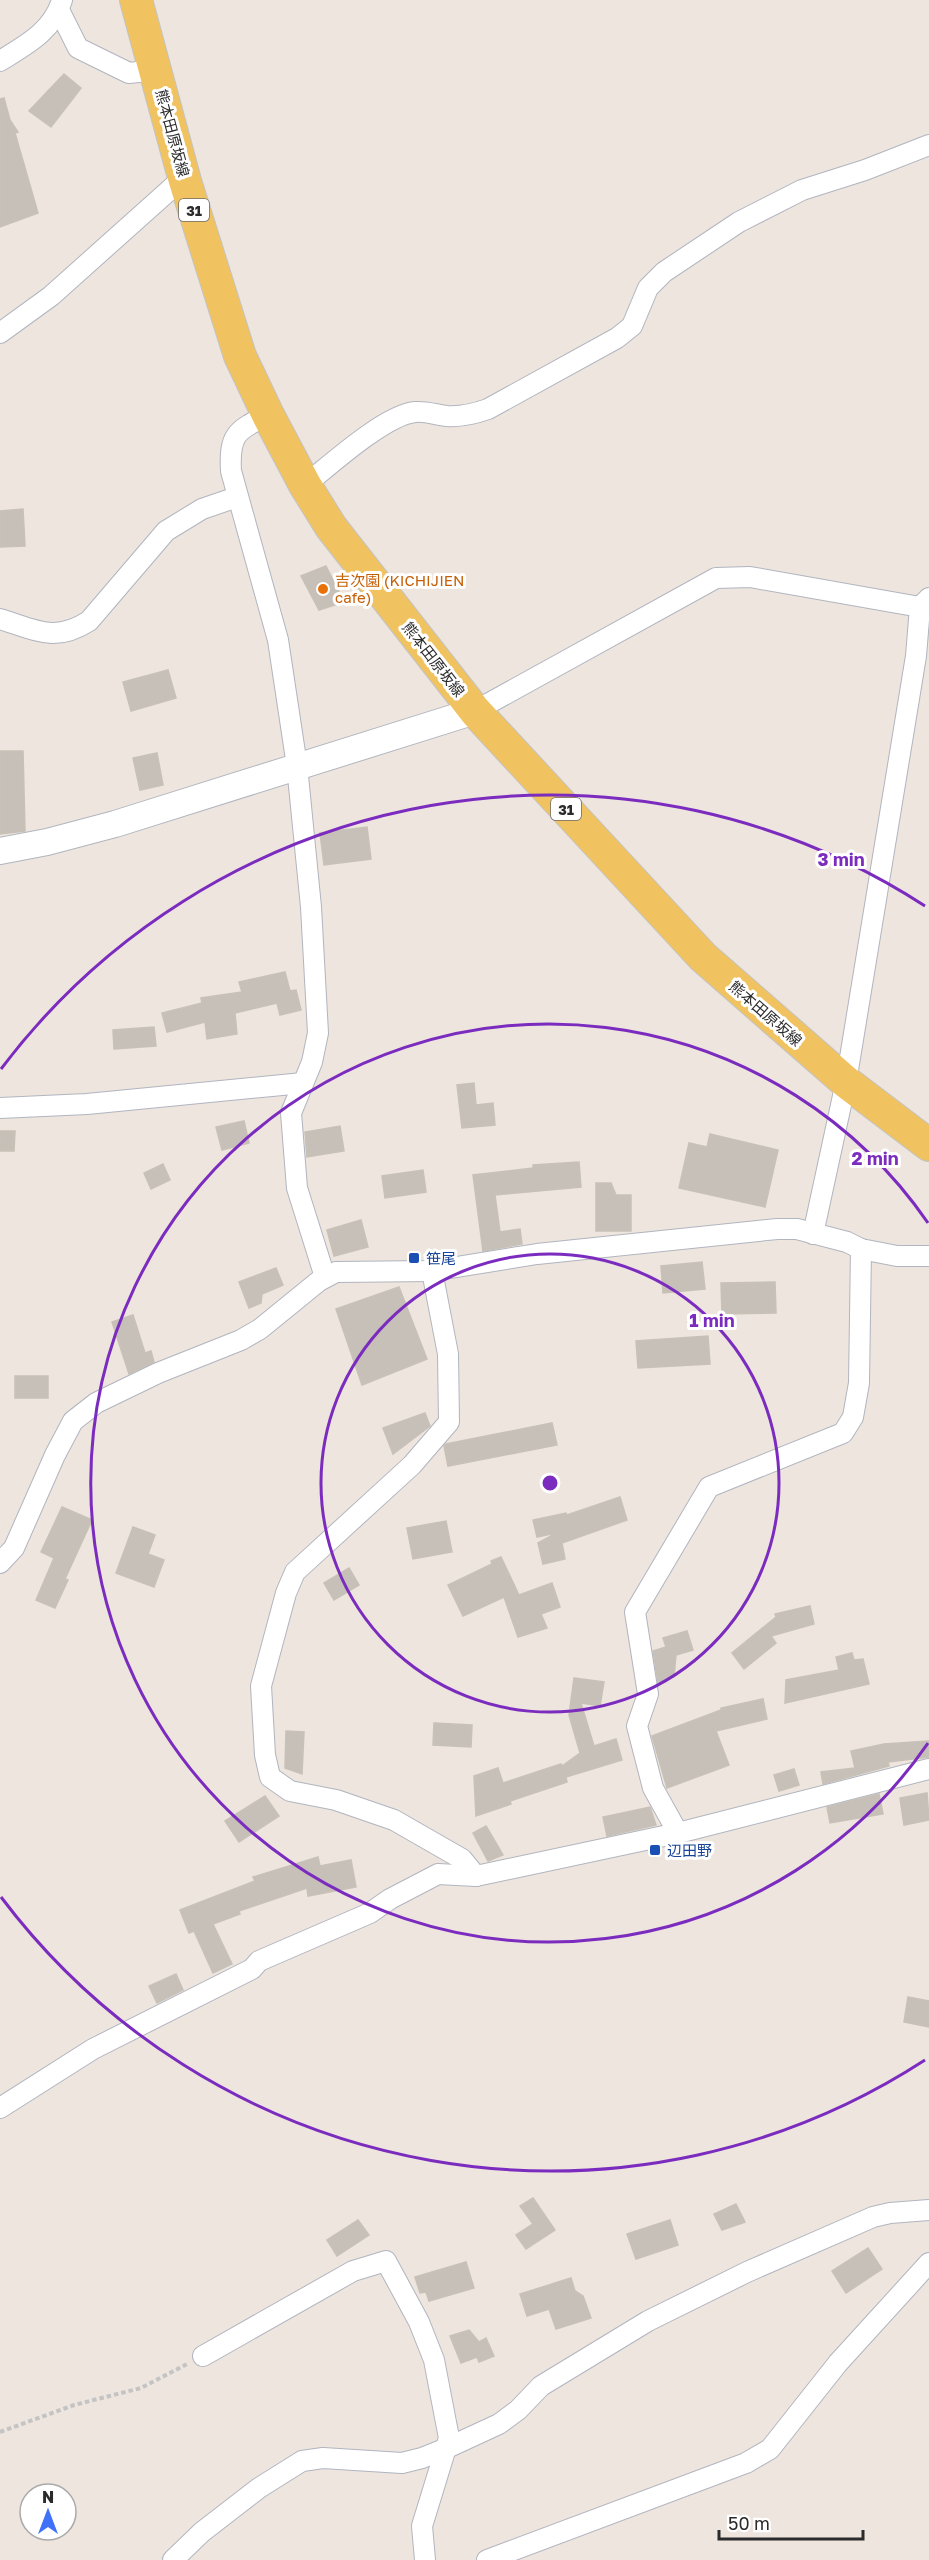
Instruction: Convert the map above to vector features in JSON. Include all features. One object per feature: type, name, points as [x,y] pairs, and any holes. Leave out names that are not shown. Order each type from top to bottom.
[{"type":"main road","name":"熊本田原坂線","points":[[136,0],[185,181],[240,356],[305,485],[331,527],[475,711],[703,957],[846,1082],[929,1145]]},
{"type":"street","points":[[61,5],[78,48],[129,73],[156,70]]},
{"type":"street","points":[[0,61],[41,36],[61,5]]},
{"type":"street","points":[[305,485],[364,438],[399,417],[415,412],[470,416],[488,410],[617,338],[632,326],[648,288],[664,272],[739,222],[802,189],[865,170],[929,144]]},
{"type":"street","points":[[0,333],[51,296],[174,186],[185,181]]},
{"type":"street","points":[[268,415],[250,424],[232,439],[231,471],[278,640],[297,766],[311,907],[318,1033],[315,1054],[291,1113],[297,1188],[326,1277]]},
{"type":"street","points":[[0,619],[44,632],[59,634],[74,630],[89,621],[166,531],[202,509],[237,497]]},
{"type":"street","points":[[0,851],[47,842],[115,824],[475,711],[716,578],[750,577],[925,602],[846,1082],[813,1234]]},
{"type":"street","points":[[0,1108],[87,1104],[303,1083]]},
{"type":"street","points":[[0,1563],[14,1548],[55,1455],[73,1421],[96,1403],[260,1329],[326,1277],[336,1272],[432,1271],[537,1254],[777,1229],[796,1229],[847,1242],[861,1249],[897,1256],[929,1256]]},
{"type":"street","points":[[678,1833],[653,1788],[637,1726],[648,1694],[635,1612],[709,1486],[843,1433],[853,1417],[858,1383],[861,1249]]},
{"type":"street","points":[[432,1271],[448,1354],[449,1422],[412,1465],[295,1572],[286,1593],[261,1686],[265,1755],[270,1777],[290,1791],[336,1800],[394,1820],[462,1859],[476,1876]]},
{"type":"street","points":[[0,2108],[93,2049],[252,1969],[259,1961],[370,1913],[390,1899],[438,1874],[476,1876],[678,1833],[929,1769]]},
{"type":"street","points":[[172,2560],[202,2532],[259,2488],[302,2461],[323,2458],[402,2463],[447,2448],[499,2424],[518,2410],[541,2386],[648,2321],[747,2272],[873,2217],[890,2213],[929,2210]]},
{"type":"street","points":[[203,2356],[352,2271],[386,2261],[419,2322],[434,2360],[449,2438],[422,2526],[425,2560]]},
{"type":"street","points":[[487,2560],[746,2463],[770,2449],[838,2363],[929,2263]]},
{"type":"path","points":[[0,2432],[74,2405],[141,2388],[203,2356]]},
{"type":"building","points":[[64,74],[81,88],[51,127],[29,111]]},
{"type":"building","points":[[4,98],[10,120],[18,132],[15,133],[38,213],[0,227],[0,99]]},
{"type":"building","points":[[23,509],[25,546],[0,547],[0,511]]},
{"type":"building","name":"吉次園 (KICHIJIEN cafe)","points":[[326,566],[344,602],[319,610],[301,576]]},
{"type":"building","points":[[168,670],[176,698],[131,711],[123,682]]},
{"type":"building","points":[[0,751],[23,751],[25,831],[0,834]]},
{"type":"building","points":[[157,753],[163,785],[140,790],[133,758]]},
{"type":"building","points":[[367,827],[371,859],[324,865],[320,833]]},
{"type":"building","points":[[285,972],[290,991],[296,990],[301,1010],[280,1015],[277,1003],[235,1013],[237,1034],[207,1039],[205,1022],[167,1032],[162,1013],[202,1003],[201,998],[242,992],[239,982]]},
{"type":"building","points":[[154,1027],[156,1046],[114,1049],[113,1030]]},
{"type":"building","points":[[474,1083],[476,1105],[493,1103],[495,1125],[462,1128],[457,1085]]},
{"type":"building","points":[[244,1121],[249,1143],[222,1150],[216,1127]]},
{"type":"building","points":[[340,1126],[344,1151],[307,1157],[305,1132]]},
{"type":"building","points":[[0,1131],[15,1131],[14,1151],[0,1151]]},
{"type":"building","points":[[710,1134],[778,1150],[765,1207],[679,1188],[689,1143],[707,1147]]},
{"type":"building","points":[[579,1162],[581,1187],[495,1195],[500,1232],[520,1229],[522,1244],[483,1251],[473,1175],[533,1168],[533,1165]]},
{"type":"building","points":[[163,1164],[170,1180],[151,1189],[144,1173]]},
{"type":"building","points":[[423,1170],[426,1192],[385,1198],[382,1176]]},
{"type":"building","points":[[596,1183],[611,1183],[616,1195],[631,1195],[631,1231],[596,1231]]},
{"type":"building","points":[[361,1220],[368,1247],[334,1256],[327,1230]]},
{"type":"building","points":[[702,1262],[705,1289],[663,1293],[661,1266]]},
{"type":"building","points":[[276,1268],[283,1285],[262,1294],[261,1303],[249,1308],[239,1282]]},
{"type":"building","points":[[775,1282],[776,1313],[722,1314],[721,1283]]},
{"type":"building","points":[[399,1287],[427,1359],[362,1385],[336,1309]]},
{"type":"building","points":[[133,1315],[145,1353],[151,1351],[154,1362],[129,1374],[112,1322]]},
{"type":"building","points":[[708,1336],[710,1364],[638,1368],[636,1341]]},
{"type":"building","points":[[15,1376],[48,1376],[48,1398],[15,1398]]},
{"type":"building","points":[[425,1413],[430,1426],[393,1454],[383,1428]]},
{"type":"building","points":[[552,1423],[557,1445],[448,1466],[444,1446],[446,1444]]},
{"type":"building","points":[[620,1497],[627,1520],[562,1543],[565,1559],[543,1564],[538,1543],[551,1534],[537,1537],[533,1520],[566,1513],[567,1515]]},
{"type":"building","points":[[62,1507],[92,1520],[65,1579],[68,1580],[55,1608],[36,1600],[54,1558],[41,1552]]},
{"type":"building","points":[[446,1521],[452,1552],[413,1559],[407,1528]]},
{"type":"building","points":[[133,1527],[155,1535],[148,1554],[164,1560],[154,1587],[116,1573]]},
{"type":"building","points":[[501,1557],[519,1595],[552,1583],[560,1607],[541,1614],[547,1628],[518,1637],[504,1597],[463,1616],[448,1585],[492,1564],[491,1561]]},
{"type":"building","points":[[349,1568],[359,1585],[334,1600],[324,1583]]},
{"type":"building","points":[[810,1606],[814,1624],[771,1636],[776,1643],[744,1669],[732,1653],[776,1617],[775,1614]]},
{"type":"building","points":[[687,1631],[693,1650],[676,1655],[674,1677],[658,1682],[653,1651],[666,1647],[663,1638]]},
{"type":"building","points":[[852,1653],[854,1660],[863,1659],[869,1684],[785,1703],[786,1680],[839,1670],[836,1657]]},
{"type":"building","points":[[574,1678],[604,1682],[600,1706],[581,1703],[594,1746],[616,1739],[622,1760],[566,1777],[567,1782],[510,1801],[511,1804],[476,1816],[474,1776],[498,1768],[503,1783],[561,1764],[562,1766],[580,1753],[569,1715]]},
{"type":"building","points":[[763,1699],[767,1719],[716,1731],[729,1765],[667,1788],[652,1736],[721,1710],[721,1708]]},
{"type":"building","points":[[434,1723],[472,1725],[471,1747],[433,1745]]},
{"type":"building","points":[[286,1731],[304,1732],[302,1774],[285,1768]]},
{"type":"building","points":[[929,1741],[929,1757],[888,1762],[889,1766],[823,1784],[821,1772],[855,1768],[851,1751],[884,1744]]},
{"type":"building","points":[[794,1769],[799,1785],[779,1791],[774,1775]]},
{"type":"building","points":[[927,1793],[929,1820],[904,1825],[900,1798]]},
{"type":"building","points":[[879,1794],[883,1814],[830,1823],[827,1807]]},
{"type":"building","points":[[265,1796],[279,1816],[239,1842],[225,1821]]},
{"type":"building","points":[[650,1807],[656,1825],[607,1836],[603,1817]]},
{"type":"building","points":[[486,1826],[503,1855],[488,1861],[473,1833]]},
{"type":"building","points":[[318,1857],[320,1866],[351,1860],[356,1887],[308,1896],[307,1888],[239,1911],[240,1914],[213,1924],[232,1964],[213,1973],[194,1931],[189,1933],[180,1910],[255,1881],[253,1877]]},
{"type":"building","points":[[176,1974],[183,1990],[157,2003],[149,1986]]},
{"type":"building","points":[[908,1997],[929,2001],[929,2027],[904,2022]]},
{"type":"building","points":[[533,2198],[555,2230],[526,2249],[516,2235],[533,2224],[520,2206]]},
{"type":"building","points":[[736,2204],[745,2222],[722,2230],[714,2214]]},
{"type":"building","points":[[358,2220],[369,2235],[337,2256],[327,2240]]},
{"type":"building","points":[[670,2220],[678,2245],[636,2259],[627,2234]]},
{"type":"building","points":[[868,2248],[882,2269],[846,2293],[832,2271]]},
{"type":"building","points":[[466,2262],[474,2288],[429,2301],[426,2292],[420,2293],[415,2277]]},
{"type":"building","points":[[571,2278],[575,2291],[583,2296],[591,2318],[556,2329],[549,2309],[527,2316],[520,2294]]},
{"type":"building","points":[[469,2330],[479,2342],[486,2338],[494,2356],[479,2362],[477,2357],[461,2363],[450,2336]]},
{"type":"place","name":"吉次園 (KICHIJIEN cafe)","points":[[323,589]]},
{"type":"place","name":"笹尾","points":[[414,1258]]},
{"type":"place","name":"辺田野","points":[[655,1850]]}]
